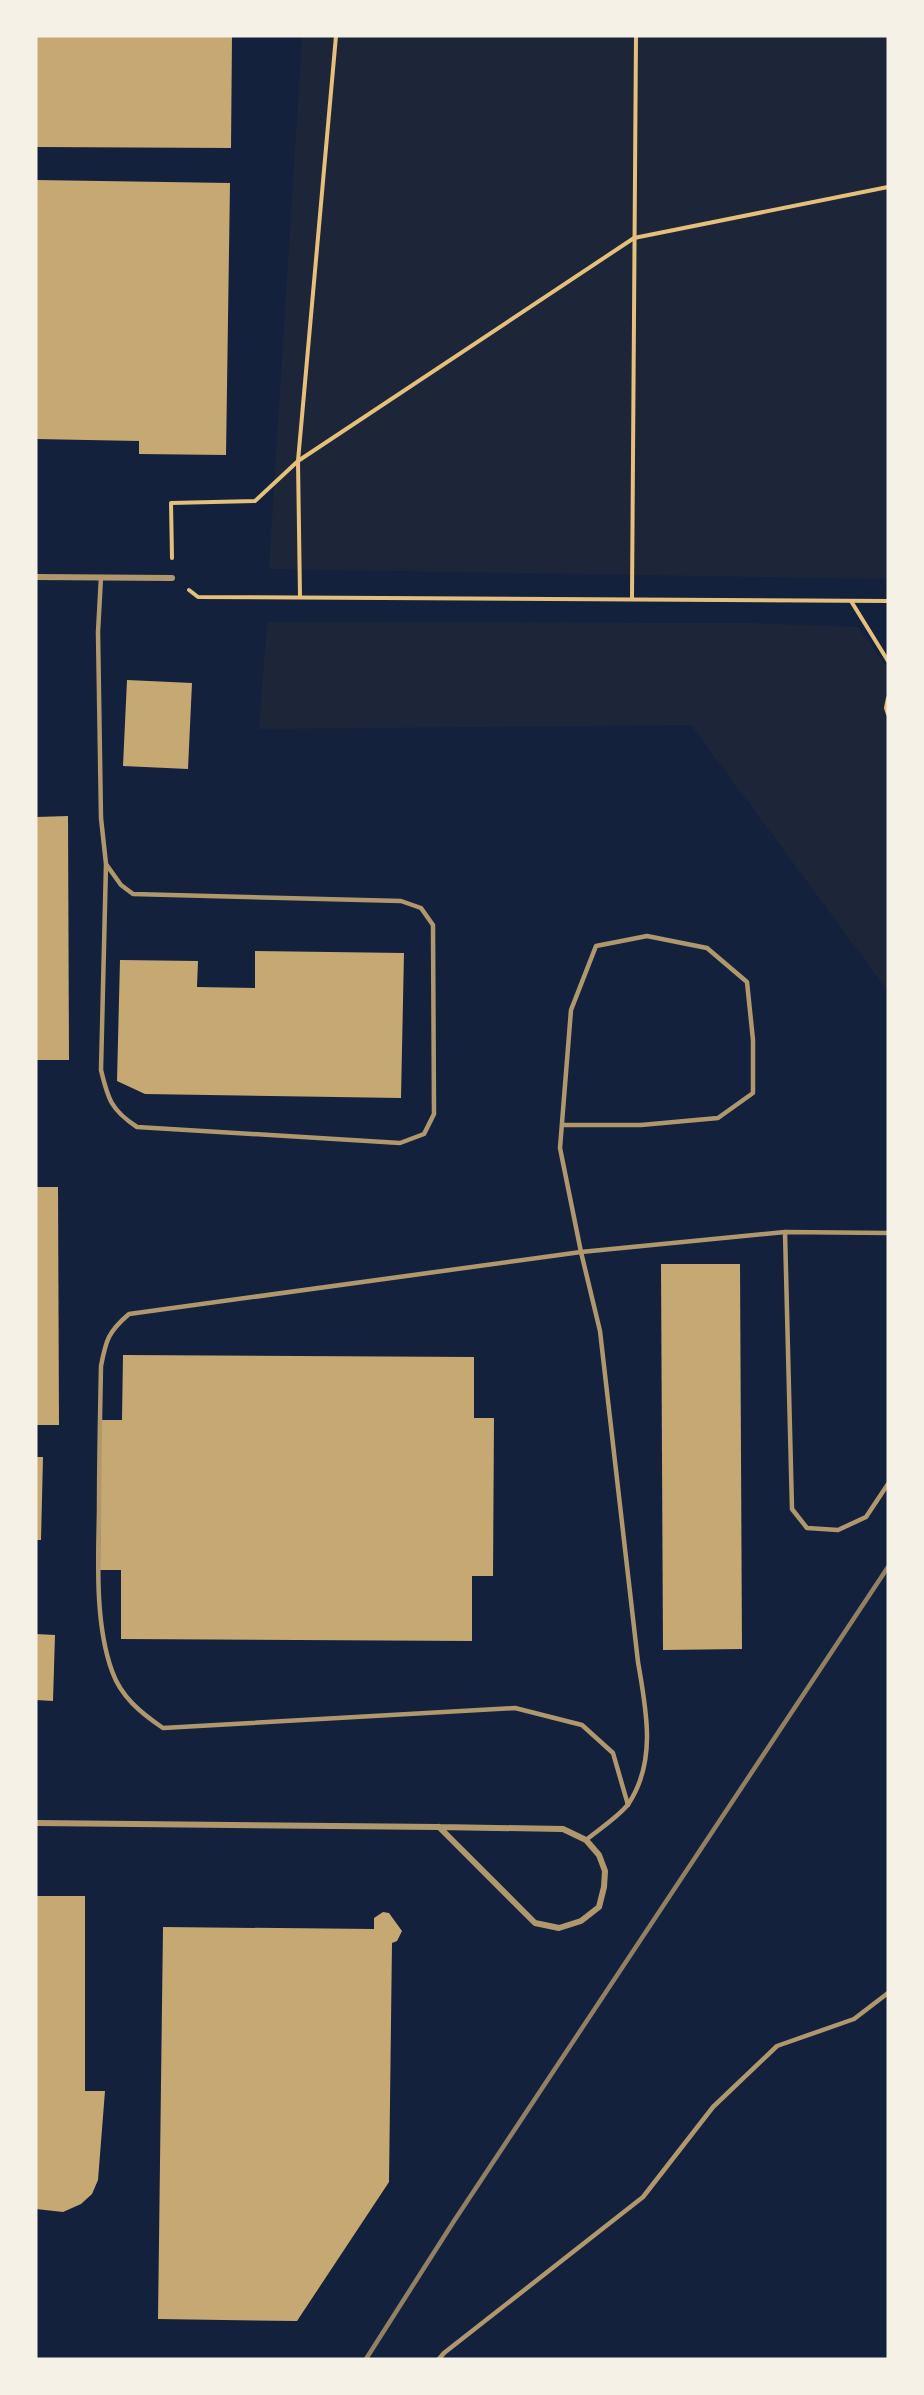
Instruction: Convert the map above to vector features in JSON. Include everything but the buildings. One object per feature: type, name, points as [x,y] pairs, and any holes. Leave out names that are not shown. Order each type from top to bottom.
[{"type":"street","points":[[36,577],[172,578]]},
{"type":"street","points":[[36,1823],[439,1827],[563,1829],[586,1840],[599,1855],[605,1871],[599,1907],[581,1921],[559,1928],[535,1923],[439,1827]]},
{"type":"lane","points":[[101,578],[98,632],[101,818],[106,864],[101,1070],[106,1092],[120,1116],[137,1127],[400,1143],[424,1134],[434,1114],[434,925],[421,908],[401,901],[134,894],[121,885],[106,864]]},
{"type":"lane","points":[[561,1125],[641,1125],[718,1118],[753,1093],[753,1040],[747,982],[707,948],[647,936],[596,946],[571,1010],[561,1125],[560,1148],[600,1332],[638,1662],[647,1715],[646,1767],[628,1805],[586,1840]]},
{"type":"lane","points":[[785,1232],[792,1509],[807,1528],[838,1530],[866,1517],[888,1484]]},
{"type":"lane","points":[[628,1805],[613,1753],[582,1725],[515,1708],[163,1728],[140,1713],[126,1696],[112,1672],[106,1647],[98,1581],[101,1366],[105,1347],[113,1328],[129,1314],[581,1252],[785,1232],[888,1233]]},
{"type":"lane","points":[[439,2359],[643,2197],[713,2107],[777,2046],[854,2019],[888,1993]]},
{"type":"path","points":[[300,596],[298,461],[336,36]]},
{"type":"path","points":[[632,598],[636,36]]},
{"type":"path","points":[[888,187],[634,238],[298,461],[255,501],[171,503],[172,578],[198,597],[888,601]]},
{"type":"path","points":[[850,600],[888,661]]},
{"type":"path","points":[[888,698],[886,708],[888,714]]},
{"type":"shaded area","points":[[302,36],[888,36],[888,579],[269,569]]},
{"type":"shaded area","points":[[267,622],[750,623],[858,627],[888,669],[888,991],[691,725],[259,729]]},
{"type":"railway","points":[[366,2359],[454,2221],[888,1567]]}]
